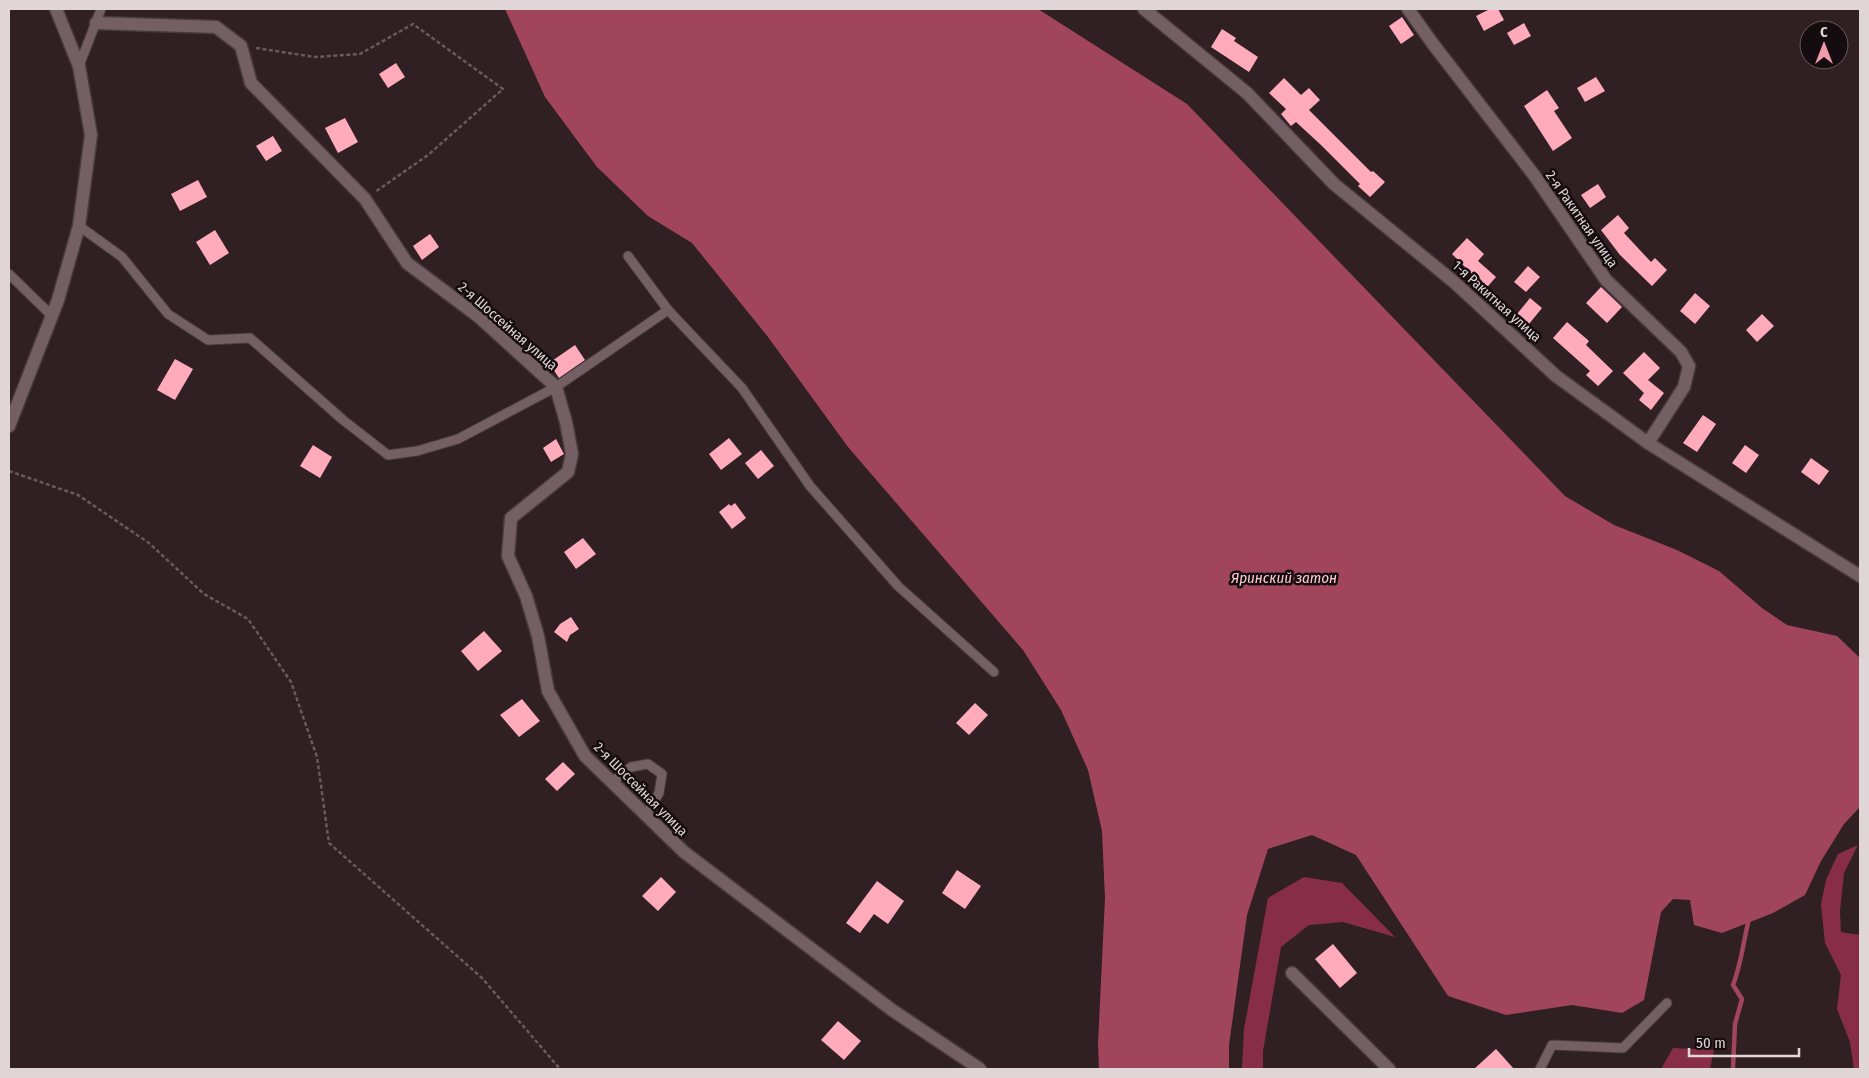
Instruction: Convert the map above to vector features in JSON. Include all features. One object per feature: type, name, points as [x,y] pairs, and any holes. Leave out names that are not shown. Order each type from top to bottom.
[{"type":"street","points":[[9,426],[52,316],[79,226],[91,135],[78,66],[56,9]]},
{"type":"street","name":"1-я Ракитная улица","points":[[1144,9],[1247,93],[1334,184],[1454,282],[1556,376],[1648,443],[1860,576]]},
{"type":"street","name":"2-я Ракитная улица","points":[[1408,9],[1432,44],[1534,175],[1606,280],[1681,352],[1689,366],[1684,387],[1648,443]]},
{"type":"street","points":[[96,23],[216,27],[241,46]]},
{"type":"street","name":"2-я Шоссейная улица","points":[[241,46],[251,83],[365,199],[407,263],[479,317],[556,387],[566,422],[572,454],[568,472],[511,518],[508,556],[526,596],[535,628],[548,691],[584,756],[684,852],[892,1010],[980,1069]]},
{"type":"street","points":[[1292,972],[1389,1069]]},
{"type":"lane","points":[[78,66],[101,9]]},
{"type":"lane","points":[[79,226],[122,257],[168,314],[208,340],[250,338],[343,420],[388,455],[417,451],[458,439],[556,387],[668,310]]},
{"type":"lane","points":[[628,256],[668,310],[742,388],[810,486],[898,586],[994,672]]},
{"type":"lane","points":[[9,274],[52,316]]},
{"type":"lane","points":[[612,782],[632,767],[648,764],[662,774],[659,793],[646,815]]},
{"type":"lane","points":[[1540,1069],[1552,1045],[1623,1048],[1667,1003]]},
{"type":"path","points":[[241,46],[315,57],[360,54],[413,24],[503,89],[428,155],[365,199]]},
{"type":"path","points":[[9,471],[78,495],[149,543],[204,594],[248,619],[292,682],[317,757],[329,843],[482,978],[560,1069]]},
{"type":"shaded area","points":[[1858,845],[1844,873],[1840,911],[1841,932],[1860,935],[1860,1069],[1854,1069],[1850,1042],[1837,1009],[1841,975],[1825,943],[1821,904],[1826,880],[1838,854]]},
{"type":"shaded area","points":[[1304,877],[1342,883],[1395,937],[1343,922],[1309,925],[1281,947],[1263,1051],[1263,1069],[1242,1069],[1244,1029],[1268,898]]},
{"type":"shaded area","points":[[1673,1048],[1714,1050],[1710,1069],[1661,1069]]},
{"type":"water","name":"Яринский затон","points":[[505,9],[1038,9],[1187,104],[1565,496],[1614,525],[1677,550],[1719,571],[1762,608],[1787,625],[1837,636],[1860,658],[1860,807],[1844,824],[1821,861],[1805,895],[1773,913],[1722,933],[1694,925],[1690,900],[1673,899],[1661,912],[1644,1000],[1622,1013],[1572,1005],[1506,1015],[1448,996],[1356,855],[1312,835],[1268,849],[1247,915],[1229,1045],[1229,1069],[1099,1069],[1098,1044],[1105,898],[1102,831],[1088,770],[1061,710],[1023,650],[848,447],[768,337],[692,243],[648,216],[597,167],[545,97]]},
{"type":"building","points":[[1490,9],[1498,9],[1504,20],[1484,31],[1476,16]]},
{"type":"building","points":[[1402,17],[1414,35],[1401,44],[1389,26]]},
{"type":"building","points":[[1524,23],[1531,36],[1514,45],[1507,33]]},
{"type":"building","points":[[1222,29],[1236,38],[1234,41],[1258,57],[1249,72],[1211,47]]},
{"type":"building","points":[[396,63],[405,77],[388,88],[379,74]]},
{"type":"building","points":[[1596,77],[1605,91],[1585,102],[1577,88]]},
{"type":"building","points":[[1284,78],[1301,95],[1309,88],[1320,100],[1309,110],[1371,172],[1373,171],[1385,182],[1370,197],[1358,186],[1360,184],[1321,145],[1296,122],[1291,126],[1281,114],[1286,109],[1269,93]]},
{"type":"building","points":[[1547,90],[1559,108],[1554,111],[1572,138],[1553,151],[1524,106]]},
{"type":"building","points":[[345,118],[358,142],[338,153],[325,128]]},
{"type":"building","points":[[273,136],[282,151],[266,161],[256,146]]},
{"type":"building","points":[[198,180],[207,197],[180,211],[171,194]]},
{"type":"building","points":[[1598,184],[1606,197],[1590,208],[1581,195]]},
{"type":"building","points":[[1618,215],[1629,228],[1624,233],[1651,262],[1655,258],[1667,270],[1652,286],[1620,255],[1601,230]]},
{"type":"building","points":[[215,230],[229,253],[210,265],[196,242]]},
{"type":"building","points":[[430,234],[439,247],[422,260],[413,246]]},
{"type":"building","points":[[1467,238],[1484,254],[1478,261],[1496,277],[1482,293],[1470,282],[1475,277],[1452,254]]},
{"type":"building","points":[[1528,266],[1540,277],[1526,292],[1514,282]]},
{"type":"building","points":[[1601,287],[1622,307],[1607,323],[1586,303]]},
{"type":"building","points":[[1695,293],[1710,306],[1695,324],[1680,311]]},
{"type":"building","points":[[1530,298],[1542,308],[1529,324],[1517,314]]},
{"type":"building","points":[[1762,314],[1774,326],[1757,342],[1746,330]]},
{"type":"building","points":[[1567,322],[1589,341],[1586,345],[1613,371],[1598,386],[1586,375],[1590,371],[1553,338]]},
{"type":"building","points":[[575,345],[585,360],[559,378],[549,363]]},
{"type":"building","points":[[1644,352],[1660,368],[1648,380],[1664,393],[1651,410],[1639,400],[1644,393],[1623,373]]},
{"type":"building","points":[[175,359],[193,369],[175,400],[157,390]]},
{"type":"building","points":[[1703,415],[1716,424],[1697,452],[1683,443]]},
{"type":"building","points":[[729,438],[742,454],[721,470],[709,454]]},
{"type":"building","points":[[556,439],[564,454],[551,462],[543,448]]},
{"type":"building","points":[[313,445],[332,457],[320,478],[300,466]]},
{"type":"building","points":[[1745,445],[1759,455],[1746,473],[1732,463]]},
{"type":"building","points":[[761,450],[774,466],[758,479],[745,463]]},
{"type":"building","points":[[1811,458],[1829,471],[1819,485],[1801,472]]},
{"type":"building","points":[[735,503],[746,518],[732,529],[719,512],[729,504],[731,506]]},
{"type":"building","points":[[583,538],[596,554],[576,569],[564,552]]},
{"type":"building","points":[[571,617],[579,629],[570,635],[567,642],[554,632],[560,624]]},
{"type":"building","points":[[484,631],[502,651],[478,671],[461,651]]},
{"type":"building","points":[[522,699],[540,721],[519,737],[500,715]]},
{"type":"building","points":[[975,703],[988,715],[969,735],[956,723]]},
{"type":"building","points":[[563,762],[575,774],[557,791],[545,779]]},
{"type":"building","points":[[957,870],[981,886],[965,909],[942,893]]},
{"type":"building","points":[[661,877],[676,892],[658,911],[642,896]]},
{"type":"building","points":[[877,881],[904,901],[888,924],[874,914],[860,933],[846,923]]},
{"type":"building","points":[[1333,944],[1357,973],[1340,988],[1315,959]]},
{"type":"building","points":[[838,1021],[861,1041],[844,1060],[821,1040]]},
{"type":"building","points":[[1496,1049],[1514,1069],[1474,1069]]},
{"type":"waterway","points":[[1733,1069],[1735,1024],[1742,999],[1733,985],[1748,923]]}]
